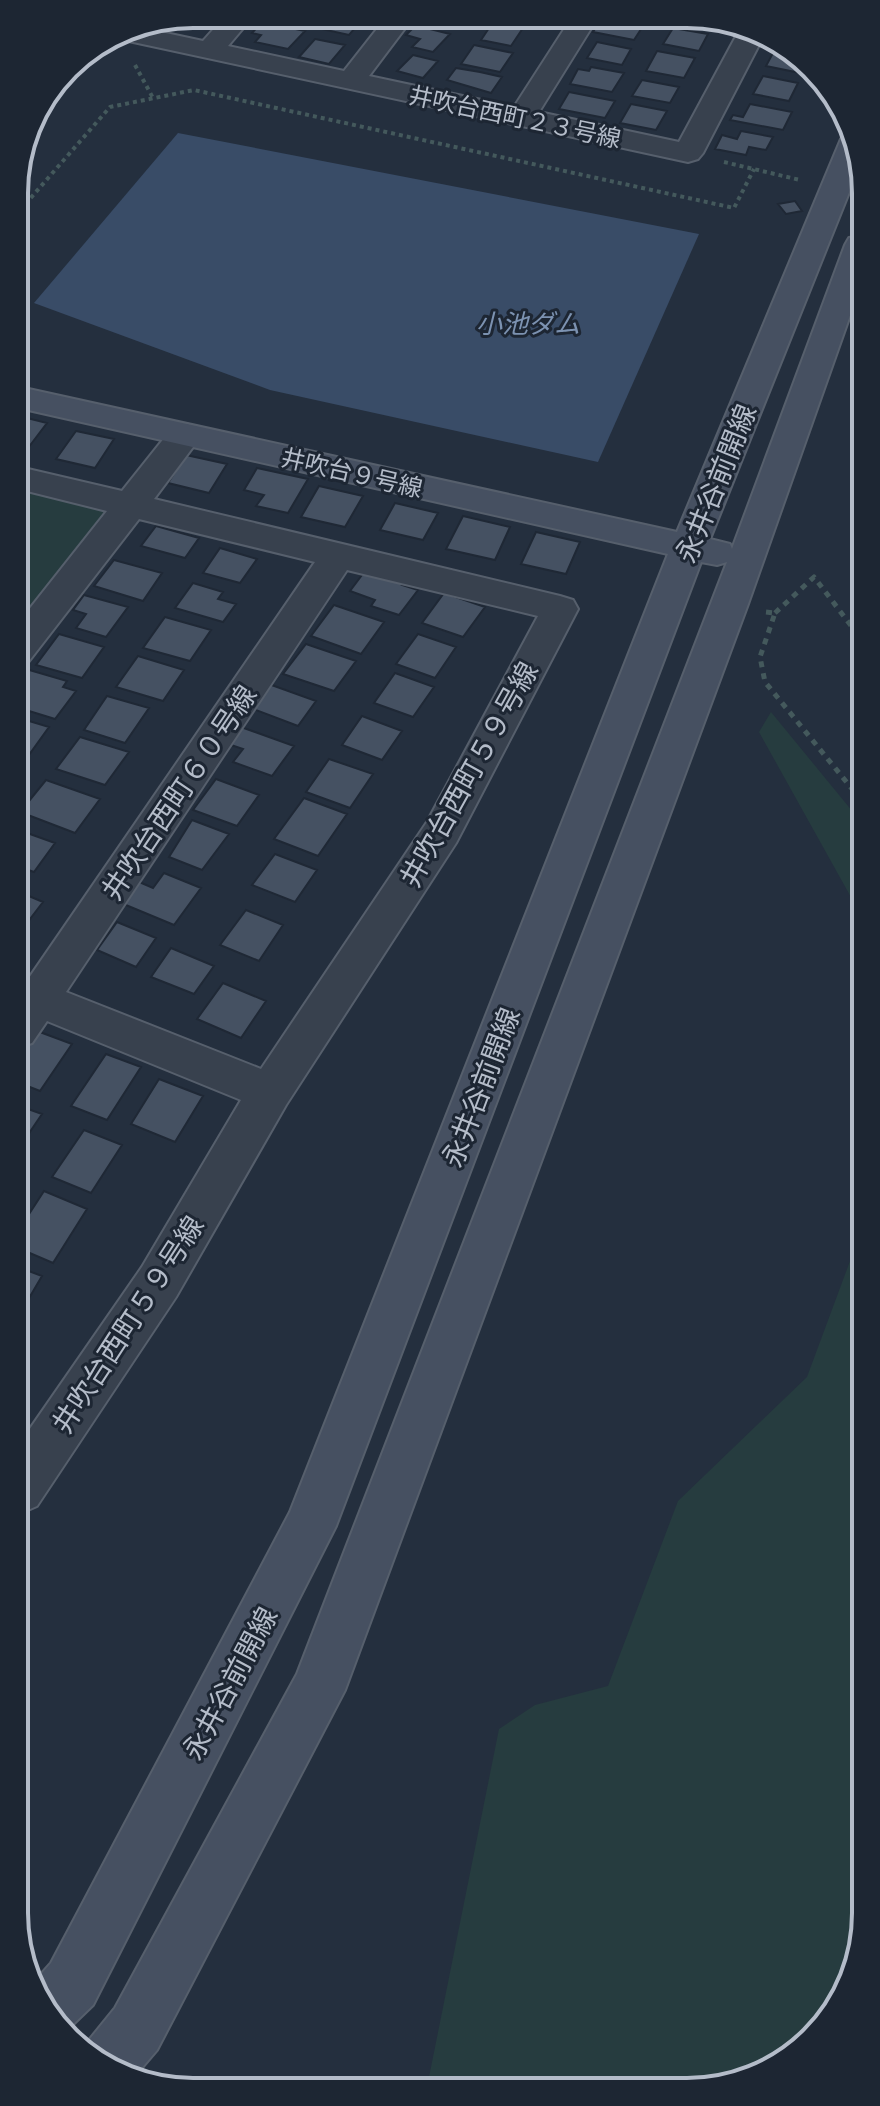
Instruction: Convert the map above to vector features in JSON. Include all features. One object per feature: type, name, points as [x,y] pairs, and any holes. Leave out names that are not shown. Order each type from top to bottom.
[{"type":"street","points":[[210,50],[230,28]]},
{"type":"street","points":[[351,80],[392,28]]},
{"type":"street","points":[[521,118],[578,28]]},
{"type":"street","name":"井吹台西町２３号線","points":[[144,36],[688,153]]},
{"type":"street","points":[[688,153],[747,40]]},
{"type":"street","name":"永井谷前開線","points":[[55,2003],[72,1984],[310,1526],[689,548],[848,158]]},
{"type":"street","name":"永井谷前開線","points":[[112,2056],[136,2029],[318,1690],[752,609],[747,559],[852,267]]},
{"type":"street","name":"井吹台９号線","points":[[28,399],[747,559]]},
{"type":"street","points":[[28,636],[128,504],[185,435]]},
{"type":"street","name":"井吹台西町５９号線","points":[[28,480],[560,609],[442,832],[270,1092],[159,1282],[28,1476]]},
{"type":"street","name":"井吹台西町６０号線","points":[[28,1000],[338,555]]},
{"type":"street","points":[[28,1007],[270,1092]]},
{"type":"path","points":[[28,201],[110,107],[194,90],[734,208],[754,169]]},
{"type":"path","points":[[688,153],[835,189]]},
{"type":"path","points":[[852,627],[814,577],[752,609],[765,682],[852,789]]},
{"type":"green space","points":[[28,480],[128,504],[28,636]]},
{"type":"green space","points":[[771,712],[852,811],[852,899],[759,732]]},
{"type":"green space","points":[[852,1256],[852,1924],[846,1956],[830,1996],[811,2022],[779,2050],[740,2069],[709,2077],[429,2078],[499,1729],[535,1705],[608,1686],[678,1501],[807,1377]]},
{"type":"water","name":"小池ダム","points":[[178,133],[699,234],[598,462],[270,390],[34,303]]},
{"type":"building","points":[[257,28],[305,31],[288,49],[255,42],[261,35],[252,33]]},
{"type":"building","points":[[317,28],[355,28],[349,35]]},
{"type":"building","points":[[413,28],[450,34],[433,52],[412,47],[420,39],[406,35]]},
{"type":"building","points":[[489,28],[523,28],[511,46],[481,40]]},
{"type":"building","points":[[596,28],[642,28],[634,40],[593,32]]},
{"type":"building","points":[[673,28],[708,34],[699,51],[663,44]]},
{"type":"building","points":[[315,39],[345,45],[329,64],[299,57]]},
{"type":"building","points":[[597,42],[631,49],[622,65],[587,58]]},
{"type":"building","points":[[474,45],[513,53],[500,72],[461,64]]},
{"type":"building","points":[[657,51],[695,58],[684,78],[646,71]]},
{"type":"building","points":[[773,53],[801,73],[766,66]]},
{"type":"building","points":[[413,55],[438,61],[423,78],[397,71]]},
{"type":"building","points":[[591,67],[624,73],[612,92],[570,84],[578,69],[589,71]]},
{"type":"building","points":[[456,68],[502,77],[491,93],[447,80]]},
{"type":"building","points":[[763,76],[798,83],[789,101],[753,94]]},
{"type":"building","points":[[642,80],[679,87],[670,103],[632,96]]},
{"type":"building","points":[[569,92],[615,101],[605,118],[559,109]]},
{"type":"building","points":[[631,104],[667,111],[656,130],[620,123]]},
{"type":"building","points":[[750,104],[792,112],[783,130],[730,120],[733,115],[743,117]]},
{"type":"building","points":[[741,131],[773,137],[766,150],[749,147],[746,155],[715,149],[722,135],[737,139]]},
{"type":"building","points":[[795,201],[802,211],[786,214],[778,204]]},
{"type":"building","points":[[28,418],[47,423],[28,448]]},
{"type":"building","points":[[76,431],[114,439],[95,468],[56,459]]},
{"type":"building","points":[[186,455],[227,464],[209,493],[168,483]]},
{"type":"building","points":[[257,468],[308,479],[288,513],[256,506],[264,495],[244,490]]},
{"type":"building","points":[[319,486],[363,496],[345,527],[301,517]]},
{"type":"building","points":[[395,503],[438,513],[423,540],[380,530]]},
{"type":"building","points":[[463,516],[510,527],[495,560],[446,549]]},
{"type":"building","points":[[156,526],[199,538],[185,558],[141,546]]},
{"type":"building","points":[[536,532],[580,542],[566,574],[521,564]]},
{"type":"building","points":[[220,548],[257,559],[240,583],[203,573]]},
{"type":"building","points":[[114,560],[162,573],[143,601],[94,586]]},
{"type":"building","points":[[368,567],[405,580],[402,585],[418,590],[399,615],[371,606],[375,600],[350,591]]},
{"type":"building","points":[[193,583],[223,592],[218,599],[236,604],[223,622],[175,608]]},
{"type":"building","points":[[444,593],[485,607],[463,637],[422,623]]},
{"type":"building","points":[[84,595],[128,607],[106,637],[76,628],[86,614],[73,610]]},
{"type":"building","points":[[334,605],[384,622],[361,654],[311,636]]},
{"type":"building","points":[[165,617],[211,630],[190,661],[143,648]]},
{"type":"building","points":[[59,634],[104,647],[82,678],[36,665]]},
{"type":"building","points":[[418,634],[456,647],[435,678],[396,664]]},
{"type":"building","points":[[306,644],[356,661],[334,691],[283,674]]},
{"type":"building","points":[[138,656],[184,670],[163,701],[116,687]]},
{"type":"building","points":[[28,670],[67,681],[63,687],[76,691],[55,719],[28,711]]},
{"type":"building","points":[[395,673],[434,687],[413,717],[374,703]]},
{"type":"building","points":[[266,683],[316,701],[298,726],[248,707]]},
{"type":"building","points":[[107,696],[149,708],[125,743],[84,730]]},
{"type":"building","points":[[362,716],[402,731],[382,760],[342,745]]},
{"type":"building","points":[[28,721],[49,727],[28,756]]},
{"type":"building","points":[[241,727],[294,746],[272,776],[233,762],[243,749],[228,744]]},
{"type":"building","points":[[80,737],[129,752],[105,785],[56,769]]},
{"type":"building","points":[[329,759],[373,774],[350,808],[306,792]]},
{"type":"building","points":[[216,779],[259,795],[237,826],[193,810]]},
{"type":"building","points":[[46,780],[100,799],[75,833],[28,815],[28,802]]},
{"type":"building","points":[[304,798],[347,814],[318,856],[274,839]]},
{"type":"building","points":[[192,820],[229,834],[202,870],[169,857]]},
{"type":"building","points":[[28,833],[55,843],[34,872],[28,870]]},
{"type":"building","points":[[275,854],[317,870],[295,902],[252,885]]},
{"type":"building","points":[[164,873],[201,888],[174,925],[121,903],[137,881],[153,888]]},
{"type":"building","points":[[28,896],[43,902],[28,922]]},
{"type":"building","points":[[246,910],[283,925],[259,961],[220,945]]},
{"type":"building","points":[[117,922],[156,938],[136,967],[97,950]]},
{"type":"building","points":[[171,948],[214,966],[194,994],[151,977]]},
{"type":"building","points":[[223,983],[266,1001],[241,1038],[197,1019]]},
{"type":"building","points":[[28,1029],[72,1044],[40,1091],[28,1086]]},
{"type":"building","points":[[106,1054],[141,1067],[107,1120],[71,1106]]},
{"type":"building","points":[[159,1079],[203,1096],[175,1142],[131,1124]]},
{"type":"building","points":[[28,1109],[42,1114],[28,1135]]},
{"type":"building","points":[[84,1130],[122,1145],[91,1193],[52,1177]]},
{"type":"building","points":[[44,1191],[87,1209],[53,1263],[28,1252],[28,1216]]},
{"type":"building","points":[[28,1271],[42,1276],[28,1300]]}]
